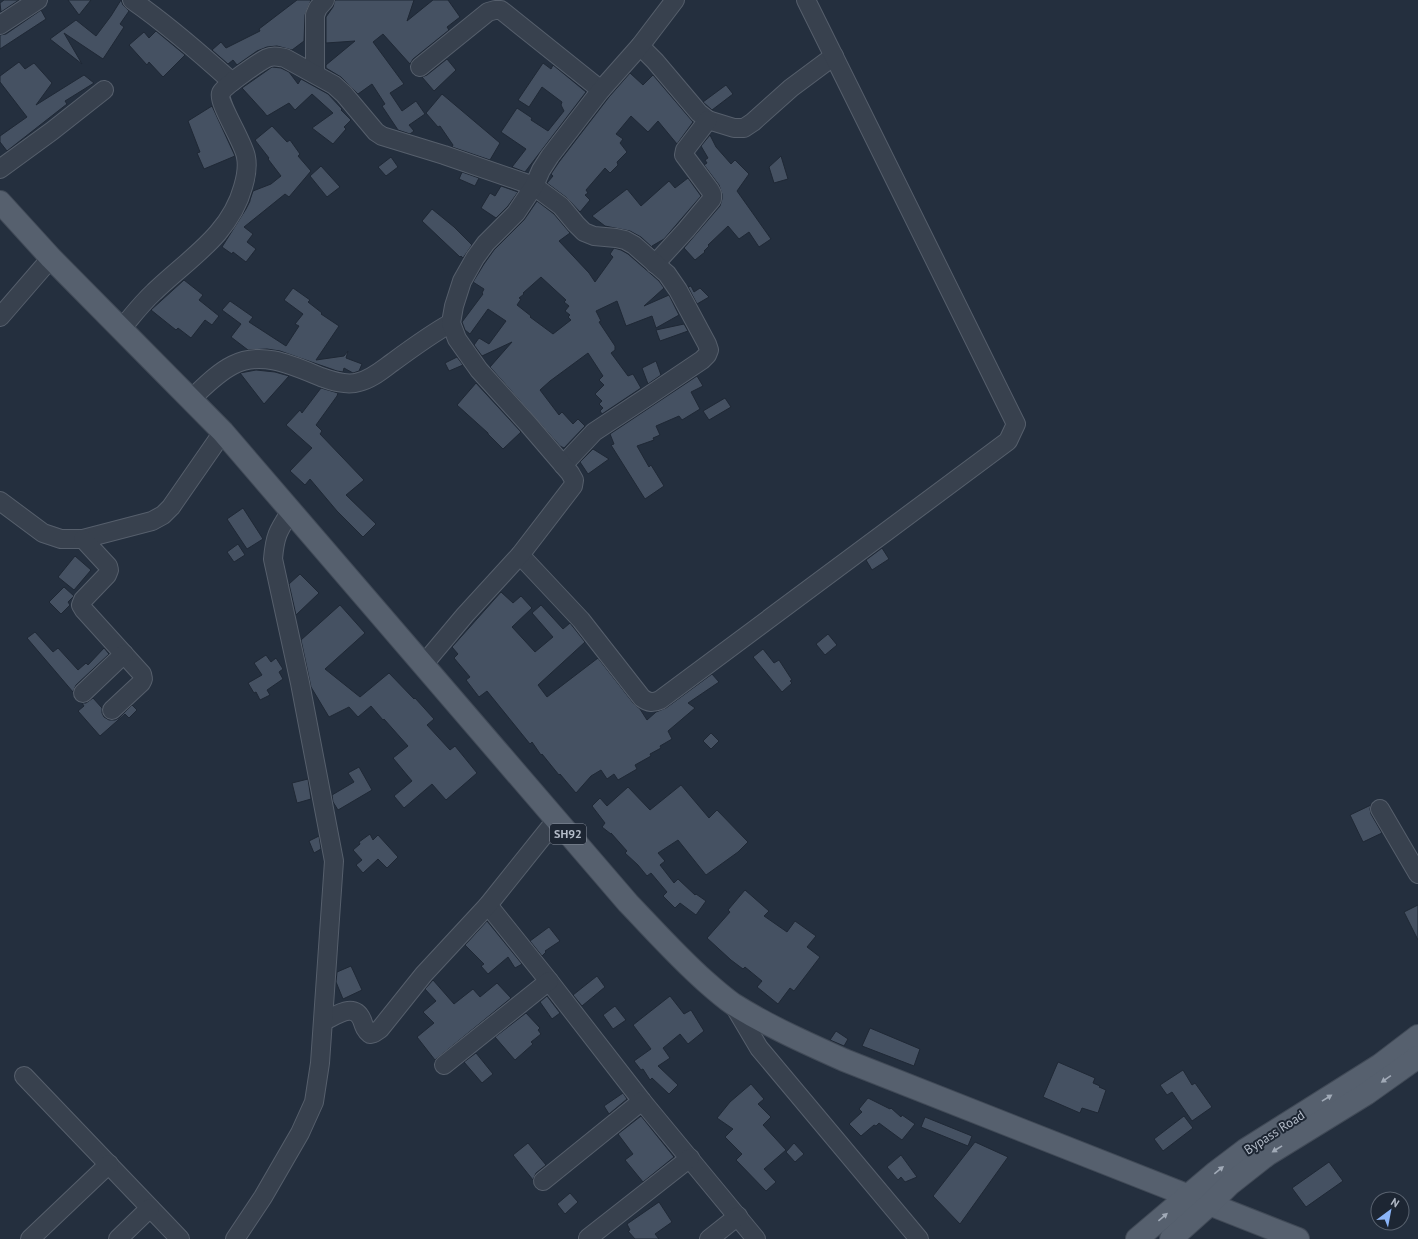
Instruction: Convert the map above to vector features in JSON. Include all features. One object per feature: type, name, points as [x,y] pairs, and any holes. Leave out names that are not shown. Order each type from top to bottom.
[{"type":"main road","name":"SH92","points":[[0,202],[51,258],[122,328],[223,432],[556,820],[667,944],[694,972],[732,1003],[796,1039],[844,1060],[1298,1239]]},
{"type":"main road","name":"Bypass Road","points":[[1137,1239],[1216,1172],[1245,1150],[1380,1065],[1418,1036]]},
{"type":"main road","name":"Bypass Road","points":[[1171,1239],[1230,1184],[1267,1155],[1366,1094],[1418,1057]]},
{"type":"street","points":[[0,25],[38,0]]},
{"type":"street","points":[[132,0],[160,20],[232,82]]},
{"type":"street","points":[[315,74],[315,15],[318,8],[325,0]]},
{"type":"street","points":[[423,665],[465,615],[520,555],[573,486],[574,480],[570,473],[528,424],[479,370],[458,340],[451,323],[454,306],[462,281],[475,258],[486,243],[516,213],[534,186],[550,156],[601,90],[640,46],[675,0]]},
{"type":"street","points":[[520,555],[581,620],[642,698],[647,702],[653,703],[660,700],[1008,441],[1016,424],[806,0]]},
{"type":"street","points":[[420,67],[488,12],[501,10],[601,90]]},
{"type":"street","points":[[640,46],[655,61],[699,113],[708,120],[734,128],[744,128],[753,122],[791,88],[834,56]]},
{"type":"street","points":[[122,328],[153,292],[221,231],[232,215],[242,192],[247,173],[246,156],[220,96],[222,91],[232,82],[268,58],[277,56],[285,58],[334,85],[344,94],[376,132],[382,136],[444,155],[534,186],[561,206],[584,232],[594,236],[625,240],[634,245],[666,274],[678,290],[707,344],[709,350],[707,355],[702,360],[594,432],[563,465]]},
{"type":"street","points":[[0,169],[52,132],[104,90]]},
{"type":"street","points":[[655,264],[712,199],[710,190],[684,155],[685,150],[708,120]]},
{"type":"street","points":[[0,317],[51,258]]},
{"type":"street","points":[[191,399],[218,375],[233,365],[246,359],[264,359],[286,363],[327,379],[344,383],[359,383],[374,375],[437,331],[451,323]]},
{"type":"street","points":[[0,501],[43,534],[61,540],[83,539],[146,523],[163,515],[171,507],[223,432]]},
{"type":"street","points":[[235,1239],[271,1184],[300,1133],[314,1102],[324,1021],[334,861],[300,683],[273,559],[274,542],[278,531],[291,511]]},
{"type":"street","points":[[83,539],[108,566],[109,570],[107,575],[83,600],[81,605],[142,674],[143,679],[141,683],[112,710]]},
{"type":"street","points":[[83,693],[124,654]]},
{"type":"street","points":[[1380,810],[1418,874]]},
{"type":"street","points":[[324,1021],[346,1010],[352,1010],[358,1013],[366,1031],[370,1034],[374,1034],[380,1029],[424,974],[488,905],[556,820]]},
{"type":"street","points":[[488,905],[642,1101],[756,1239]]},
{"type":"street","points":[[444,1065],[549,981]]},
{"type":"street","points":[[732,1003],[759,1048],[919,1239]]},
{"type":"street","points":[[24,1076],[180,1239]]},
{"type":"street","points":[[543,1181],[642,1101]]},
{"type":"street","points":[[588,1238],[690,1158]]},
{"type":"street","points":[[30,1239],[109,1164]]},
{"type":"street","points":[[118,1239],[150,1208]]},
{"type":"street","points":[[709,1239],[738,1216]]},
{"type":"building","points":[[4,0],[19,0],[1,12],[0,3]]},
{"type":"building","points":[[68,0],[91,0],[79,15]]},
{"type":"building","points":[[121,0],[123,5],[129,11],[120,24],[124,27],[103,59],[64,33],[82,64],[50,39],[76,20],[96,36]]},
{"type":"building","points":[[297,0],[311,0],[305,15],[304,41],[292,50],[277,46],[267,47],[257,51],[237,65],[233,60],[228,64],[212,50],[221,42],[226,48],[260,31],[259,29]]},
{"type":"building","points":[[335,0],[414,0],[407,21],[433,0],[448,0],[460,17],[447,27],[449,30],[413,59],[410,64],[383,34],[373,42],[404,84],[390,93],[402,111],[416,101],[425,114],[409,125],[414,131],[410,134],[398,130],[382,106],[385,104],[372,84],[358,94],[341,77],[326,68],[326,65],[355,41],[326,43],[326,17],[333,7]]},
{"type":"building","points":[[41,10],[46,19],[0,49],[0,35],[6,34]]},
{"type":"building","points":[[156,31],[185,55],[163,77],[149,62],[147,65],[129,45],[144,32],[149,38]]},
{"type":"building","points":[[447,59],[456,70],[434,91],[422,77],[427,75]]},
{"type":"building","points":[[19,62],[25,69],[34,63],[52,83],[36,105],[84,75],[94,83],[65,101],[67,104],[7,151],[0,142],[0,136],[27,117],[0,82],[0,76]]},
{"type":"building","points":[[543,63],[551,69],[553,65],[586,92],[525,172],[512,167],[526,149],[501,132],[517,108],[532,118],[531,120],[548,131],[564,111],[561,105],[562,102],[542,87],[529,107],[518,100]]},
{"type":"building","points":[[272,67],[281,68],[289,72],[298,84],[301,79],[328,94],[351,120],[344,127],[346,129],[333,144],[312,128],[333,113],[312,94],[295,110],[289,103],[267,116],[242,88]]},
{"type":"building","points":[[630,73],[643,85],[653,75],[693,122],[677,144],[658,121],[648,132],[631,116],[616,134],[623,139],[620,143],[627,152],[617,162],[618,165],[610,173],[605,168],[586,190],[588,193],[585,195],[590,200],[580,212],[567,198],[547,183],[553,176],[551,174],[559,162],[609,97]]},
{"type":"building","points":[[726,85],[733,94],[712,110],[703,102]]},
{"type":"building","points":[[442,94],[500,143],[490,160],[452,147],[453,145],[440,126],[438,127],[426,113]]},
{"type":"building","points":[[212,106],[235,156],[204,169],[197,153],[200,152],[188,121]]},
{"type":"building","points":[[272,126],[287,142],[290,140],[300,154],[298,156],[311,171],[289,197],[285,194],[244,227],[253,234],[247,242],[256,249],[246,262],[233,252],[232,254],[222,247],[246,209],[253,191],[271,184],[281,176],[255,140]]},
{"type":"building","points":[[710,135],[716,147],[731,164],[735,160],[749,174],[737,191],[771,239],[759,247],[749,232],[739,239],[728,226],[708,245],[709,246],[704,251],[705,252],[695,260],[684,248],[720,206],[722,199],[719,185],[704,165],[707,163],[705,160],[708,158],[701,146]]},
{"type":"building","points":[[781,156],[788,179],[774,183],[769,167]]},
{"type":"building","points":[[391,157],[398,167],[386,176],[378,167]]},
{"type":"building","points":[[321,166],[340,187],[327,197],[310,176]]},
{"type":"building","points":[[462,172],[479,178],[475,186],[459,179]]},
{"type":"building","points":[[688,178],[701,196],[664,239],[652,246],[654,249],[641,237],[630,231],[605,226],[592,216],[627,189],[641,206],[669,181],[675,188]]},
{"type":"building","points":[[501,186],[518,192],[508,206],[496,218],[481,208],[490,193],[495,196]]},
{"type":"building","points":[[537,201],[554,214],[570,233],[559,241],[589,273],[595,282],[613,257],[610,254],[614,248],[628,254],[659,281],[664,288],[644,306],[669,295],[679,315],[656,328],[652,316],[626,326],[617,301],[596,311],[601,321],[599,322],[615,346],[615,350],[611,353],[628,376],[633,374],[641,388],[602,414],[600,411],[603,408],[599,404],[602,401],[595,394],[604,385],[599,380],[603,376],[588,353],[550,381],[540,390],[559,415],[562,412],[573,424],[578,419],[585,426],[564,448],[560,446],[490,367],[512,342],[482,356],[474,345],[479,338],[489,344],[506,321],[488,309],[470,334],[465,330],[462,322],[483,294],[484,289],[473,282],[494,250],[524,220]],"holes":[[[541,277],[566,300],[564,302],[569,306],[565,311],[570,315],[568,317],[571,320],[553,334],[517,305],[521,299],[519,298],[524,294],[523,293]]]},
{"type":"building","points":[[432,209],[454,227],[472,245],[463,258],[461,256],[460,257],[422,221]]},
{"type":"building","points":[[184,280],[203,295],[199,300],[219,316],[212,325],[205,320],[191,338],[178,328],[176,330],[151,310]]},
{"type":"building","points":[[691,286],[694,292],[700,288],[709,297],[697,304],[688,287]]},
{"type":"building","points":[[293,288],[310,300],[308,302],[322,313],[321,314],[339,326],[316,360],[344,356],[348,351],[346,358],[362,364],[359,371],[353,373],[344,368],[343,372],[337,371],[280,351],[267,349],[248,350],[231,337],[241,324],[222,310],[230,301],[253,317],[249,322],[286,346],[299,326],[295,324],[303,314],[284,300]]},
{"type":"building","points":[[684,324],[688,331],[660,341],[656,330]]},
{"type":"building","points":[[457,357],[463,365],[449,371],[445,363]]},
{"type":"building","points":[[656,361],[661,375],[648,384],[642,368]]},
{"type":"building","points":[[256,370],[275,372],[289,376],[264,404],[240,373]]},
{"type":"building","points":[[697,376],[703,386],[691,392],[700,409],[682,420],[679,416],[656,426],[660,435],[653,438],[654,440],[637,446],[649,467],[651,465],[664,486],[645,499],[611,445],[614,444],[610,434]]},
{"type":"building","points":[[476,383],[521,432],[503,449],[457,405]]},
{"type":"building","points":[[321,388],[338,393],[316,425],[322,431],[320,434],[364,480],[346,495],[376,524],[363,537],[337,511],[310,479],[305,485],[290,471],[312,448],[286,425],[300,410],[302,413]]},
{"type":"building","points":[[725,398],[731,407],[709,420],[703,411]]},
{"type":"building","points":[[593,449],[609,459],[588,474],[580,462]]},
{"type":"building","points":[[243,508],[263,539],[247,549],[227,519]]},
{"type":"building","points":[[238,544],[245,555],[234,562],[227,552]]},
{"type":"building","points":[[882,548],[889,559],[872,570],[866,560]]},
{"type":"building","points":[[75,556],[91,570],[74,590],[58,577]]},
{"type":"building","points":[[300,574],[319,593],[296,615],[289,584]]},
{"type":"building","points":[[64,587],[74,596],[68,602],[70,605],[61,614],[49,602]]},
{"type":"building","points":[[501,592],[513,603],[521,596],[532,608],[512,627],[535,652],[553,637],[532,613],[541,605],[563,629],[570,623],[585,642],[538,685],[547,697],[598,658],[634,704],[640,709],[647,720],[656,712],[666,708],[712,674],[719,682],[688,703],[695,708],[668,731],[672,739],[660,746],[661,748],[650,754],[651,756],[635,765],[637,769],[618,780],[614,774],[607,779],[601,770],[591,776],[576,793],[542,754],[541,755],[532,742],[530,744],[487,691],[479,697],[466,680],[470,677],[454,658],[458,654],[452,647]]},
{"type":"building","points":[[340,605],[365,633],[325,669],[360,697],[389,673],[414,699],[415,698],[434,719],[427,725],[450,750],[455,746],[477,773],[446,800],[432,784],[404,808],[394,796],[412,781],[393,758],[408,746],[371,706],[358,717],[349,707],[329,717],[311,687],[301,640]]},
{"type":"building","points":[[35,632],[53,652],[58,648],[78,670],[86,663],[88,665],[104,648],[109,654],[76,685],[73,692],[27,638]]},
{"type":"building","points":[[828,634],[837,645],[825,655],[816,644]]},
{"type":"building","points":[[763,649],[774,663],[779,660],[792,680],[790,681],[792,683],[782,692],[753,657]]},
{"type":"building","points":[[266,655],[271,662],[276,658],[283,669],[279,672],[283,679],[267,690],[270,695],[260,700],[256,692],[254,693],[248,683],[262,675],[254,663]]},
{"type":"building","points":[[93,698],[102,708],[104,717],[109,720],[119,718],[132,705],[137,710],[129,718],[125,714],[100,736],[78,711],[84,706],[82,703],[86,703]]},
{"type":"building","points":[[711,733],[719,741],[711,749],[703,741]]},
{"type":"building","points":[[359,767],[372,790],[338,810],[333,802],[332,795],[354,782],[348,773]]},
{"type":"building","points":[[308,779],[311,799],[297,803],[292,783]]},
{"type":"building","points":[[681,785],[709,818],[717,810],[748,842],[738,852],[706,875],[678,840],[658,853],[665,861],[660,865],[674,883],[678,879],[695,895],[696,894],[706,901],[696,915],[680,903],[675,908],[663,896],[667,892],[651,873],[647,876],[625,853],[627,851],[611,833],[602,827],[605,823],[592,806],[600,798],[607,806],[628,787],[650,810]]},
{"type":"building","points":[[1371,805],[1371,814],[1382,833],[1363,842],[1350,815]]},
{"type":"building","points":[[370,834],[373,840],[378,835],[398,857],[387,868],[378,859],[363,873],[356,865],[362,860],[353,850],[360,844],[359,842]]},
{"type":"building","points":[[319,836],[321,849],[314,853],[309,841]]},
{"type":"building","points":[[745,890],[769,911],[764,916],[787,932],[795,921],[816,936],[807,947],[820,957],[794,991],[790,988],[778,1004],[757,987],[762,981],[745,967],[743,969],[731,960],[707,938],[730,912],[728,910]]},
{"type":"building","points":[[1418,905],[1418,940],[1404,912]]},
{"type":"building","points":[[487,921],[522,964],[515,968],[508,957],[488,974],[481,966],[484,964],[465,945]]},
{"type":"building","points":[[549,927],[560,941],[545,951],[546,952],[542,956],[530,941]]},
{"type":"building","points":[[351,966],[362,990],[343,999],[336,982],[337,972]]},
{"type":"building","points":[[597,976],[605,987],[582,1006],[573,995]]},
{"type":"building","points":[[433,980],[454,1004],[473,989],[480,997],[497,983],[511,998],[435,1060],[417,1037],[434,1023],[423,1012],[436,1001],[425,989]]},
{"type":"building","points":[[547,996],[560,1013],[552,1019],[540,1002]]},
{"type":"building","points":[[670,996],[684,1014],[691,1010],[704,1031],[688,1044],[680,1034],[663,1048],[670,1058],[658,1066],[678,1085],[669,1094],[652,1078],[650,1080],[643,1069],[641,1070],[634,1061],[651,1049],[633,1025]]},
{"type":"building","points":[[615,1006],[626,1020],[613,1029],[603,1015]]},
{"type":"building","points":[[526,1013],[540,1028],[538,1030],[541,1034],[531,1042],[533,1044],[515,1060],[495,1037]]},
{"type":"building","points":[[870,1028],[920,1049],[914,1066],[862,1046]]},
{"type":"building","points":[[836,1031],[848,1039],[844,1046],[830,1040]]},
{"type":"building","points":[[476,1053],[493,1074],[482,1083],[464,1062]]},
{"type":"building","points":[[1058,1062],[1095,1078],[1093,1083],[1106,1090],[1098,1113],[1082,1108],[1080,1113],[1043,1097]]},
{"type":"building","points":[[1183,1070],[1192,1085],[1195,1083],[1212,1107],[1192,1121],[1172,1092],[1167,1095],[1160,1085]]},
{"type":"building","points":[[751,1084],[764,1099],[758,1104],[771,1117],[763,1125],[786,1150],[764,1169],[776,1182],[766,1191],[736,1160],[742,1154],[725,1137],[733,1129],[717,1118],[730,1102]]},
{"type":"building","points":[[623,1093],[627,1099],[609,1114],[604,1106]]},
{"type":"building","points":[[868,1098],[890,1109],[891,1108],[901,1117],[902,1115],[915,1124],[902,1140],[879,1123],[876,1126],[874,1125],[861,1136],[849,1124],[862,1112],[859,1109]]},
{"type":"building","points":[[641,1116],[674,1157],[643,1182],[625,1160],[633,1154],[618,1134]]},
{"type":"building","points":[[1184,1116],[1193,1128],[1163,1151],[1154,1139]]},
{"type":"building","points":[[925,1117],[972,1136],[968,1146],[921,1127]]},
{"type":"building","points":[[975,1142],[1008,1157],[960,1224],[933,1196]]},
{"type":"building","points":[[528,1143],[546,1165],[536,1173],[533,1180],[513,1155]]},
{"type":"building","points":[[794,1143],[804,1154],[795,1162],[786,1152]]},
{"type":"building","points":[[901,1155],[917,1177],[905,1182],[901,1177],[898,1180],[887,1167]]},
{"type":"building","points":[[1329,1162],[1343,1181],[1306,1207],[1292,1188]]},
{"type":"building","points":[[570,1193],[578,1202],[565,1214],[557,1204]]},
{"type":"building","points":[[659,1202],[672,1222],[655,1234],[659,1239],[635,1239],[628,1231],[630,1230],[627,1224]]}]
